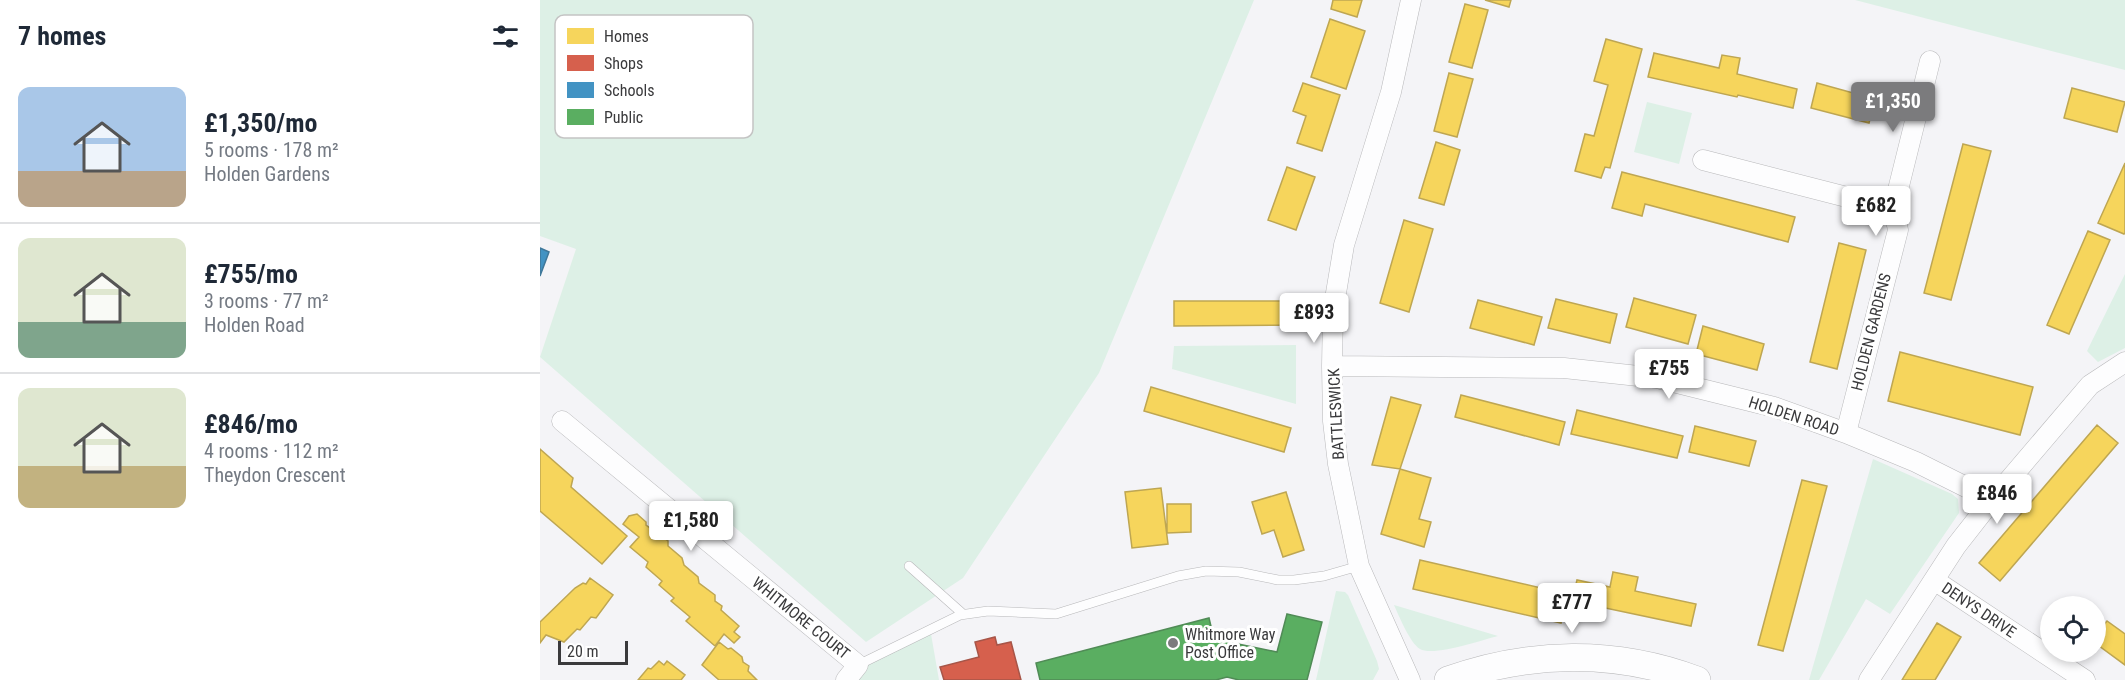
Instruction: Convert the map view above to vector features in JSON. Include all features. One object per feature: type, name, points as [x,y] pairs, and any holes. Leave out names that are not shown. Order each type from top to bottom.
[{"type":"street","name":"BATTLESWICK","points":[[1410,680],[1359,566],[1338,464],[1333,420],[1332,366],[1333,311],[1344,245],[1391,92],[1411,0]]},
{"type":"street","name":"HOLDEN GARDENS","points":[[1845,433],[1898,230],[1897,221],[1892,214],[1930,61]]},
{"type":"street","points":[[1703,160],[1870,203],[1884,207],[1892,214]]},
{"type":"street","points":[[1869,680],[1956,546],[1992,500],[2090,385],[2125,362]]},
{"type":"street","name":"HOLDEN ROAD","points":[[1332,366],[1564,368],[1658,378],[1774,407],[1916,462],[1992,500]]},
{"type":"street","name":"WHITMORE COURT","points":[[562,421],[852,672]]},
{"type":"street","name":"DENYS DRIVE","points":[[1934,580],[2085,680]]},
{"type":"street","points":[[1448,680],[1498,664],[1584,656],[1638,663],[1672,671],[1696,680]]},
{"type":"lane","points":[[909,566],[963,614]]},
{"type":"lane","points":[[852,672],[963,614],[988,611],[1056,614],[1178,576],[1206,571],[1239,572],[1294,580],[1324,576],[1359,566]]},
{"type":"green space","points":[[540,0],[1254,0],[1099,373],[963,578],[866,642],[540,357],[576,249],[540,236]]},
{"type":"green space","points":[[1855,0],[2125,0],[2125,70]]},
{"type":"green space","points":[[1647,102],[1692,113],[1679,164],[1634,152]]},
{"type":"green space","points":[[2125,274],[2125,348],[2098,362],[2087,351]]},
{"type":"green space","points":[[1296,345],[1296,404],[1172,369],[1174,346]]},
{"type":"green space","points":[[1873,459],[1952,494],[1958,499],[1959,513],[1890,614],[1866,599],[1819,680],[1809,680]]},
{"type":"green space","points":[[1336,591],[1345,592],[1348,595],[1377,661],[1379,669],[1373,680],[1316,680]]},
{"type":"green space","points":[[1394,605],[1498,636],[1446,649],[1426,651],[1416,646]]},
{"type":"green space","points":[[931,634],[939,680],[855,680],[871,661]]},
{"type":"building: Homes","points":[[1333,0],[1362,0],[1357,17],[1331,9]]},
{"type":"building: Homes","points":[[1485,0],[1511,0],[1509,7]]},
{"type":"building: Homes","points":[[1465,4],[1488,10],[1472,68],[1449,62]]},
{"type":"building: Homes","points":[[1330,19],[1365,31],[1346,89],[1311,77]]},
{"type":"building: Homes","points":[[1606,39],[1642,49],[1610,168],[1605,167],[1601,178],[1575,171],[1585,134],[1594,136],[1608,85],[1594,81]]},
{"type":"building: Homes","points":[[1654,53],[1719,68],[1722,55],[1740,58],[1737,74],[1797,89],[1793,108],[1648,77]]},
{"type":"building: Homes","points":[[1449,73],[1473,79],[1457,137],[1434,131]]},
{"type":"building: Homes","points":[[1303,83],[1340,95],[1322,151],[1297,143],[1306,116],[1293,111]]},
{"type":"building: Homes","points":[[1817,83],[1875,99],[1869,123],[1811,108]]},
{"type":"building: Homes","points":[[2072,88],[2125,102],[2117,132],[2064,118]]},
{"type":"building: Homes","points":[[1436,142],[1460,150],[1444,205],[1419,198]]},
{"type":"building: Homes","points":[[1963,144],[1991,151],[1951,300],[1924,293]]},
{"type":"building: Homes","points":[[2125,163],[2125,233],[2124,234],[2098,223]]},
{"type":"building: Homes","points":[[1287,167],[1315,177],[1296,230],[1268,220]]},
{"type":"building: Homes","points":[[1622,172],[1795,217],[1788,242],[1645,204],[1642,216],[1612,208]]},
{"type":"building: Homes","points":[[1404,220],[1433,229],[1409,312],[1380,303]]},
{"type":"building: Homes","points":[[2088,231],[2110,240],[2069,334],[2047,325]]},
{"type":"building: Homes","points":[[1839,243],[1866,250],[1837,369],[1810,362]]},
{"type":"building: Homes","points":[[1634,298],[1696,315],[1688,344],[1626,327]]},
{"type":"building: Homes","points":[[1556,299],[1617,314],[1610,343],[1548,328]]},
{"type":"building: Homes","points":[[1478,300],[1542,317],[1534,345],[1470,328]]},
{"type":"building: Homes","points":[[1174,301],[1297,301],[1297,325],[1174,326]]},
{"type":"building: Homes","points":[[1703,326],[1764,344],[1757,370],[1696,354]]},
{"type":"building: Homes","points":[[1900,352],[2033,387],[2020,435],[1888,401]]},
{"type":"building: Homes","points":[[1151,387],[1291,428],[1284,452],[1144,411]]},
{"type":"building: Homes","points":[[1461,395],[1565,422],[1559,445],[1455,417]]},
{"type":"building: Homes","points":[[1391,397],[1421,405],[1400,469],[1372,465]]},
{"type":"building: Homes","points":[[1577,410],[1683,436],[1677,458],[1571,434]]},
{"type":"building: Homes","points":[[2097,425],[2118,443],[2000,581],[1979,563]]},
{"type":"building: Homes","points":[[1695,426],[1756,441],[1749,466],[1689,452]]},
{"type":"building: Homes","points":[[540,449],[573,478],[571,487],[627,536],[602,564],[540,511]]},
{"type":"building: Homes","points":[[1400,469],[1431,478],[1419,519],[1431,522],[1424,547],[1381,534]]},
{"type":"building: Homes","points":[[1802,480],[1827,486],[1783,651],[1758,645]]},
{"type":"building: Homes","points":[[1161,488],[1168,544],[1132,548],[1125,492]]},
{"type":"building: Homes","points":[[1286,492],[1304,550],[1283,557],[1274,530],[1262,534],[1252,502]]},
{"type":"building: Homes","points":[[1167,504],[1191,504],[1191,532],[1167,533]]},
{"type":"building: Homes","points":[[637,514],[646,522],[646,525],[668,541],[668,546],[698,577],[699,583],[715,595],[715,601],[722,606],[721,610],[739,626],[734,632],[740,637],[734,643],[724,634],[715,646],[686,621],[690,617],[671,601],[674,598],[659,585],[662,581],[646,567],[648,562],[630,547],[639,537],[623,524],[629,516]]},
{"type":"building: Homes","points":[[1420,560],[1567,594],[1561,623],[1413,589]]},
{"type":"building: Homes","points":[[1613,572],[1638,577],[1635,591],[1696,604],[1691,626],[1572,601],[1577,580],[1610,587]]},
{"type":"building: Homes","points":[[590,578],[613,595],[596,618],[591,617],[580,630],[577,629],[564,642],[546,635],[540,643],[540,622],[575,588],[583,583],[586,584]]},
{"type":"building: Homes","points":[[2107,621],[2125,634],[2125,665],[2106,651]]},
{"type":"building: Homes","points":[[1937,623],[1961,637],[1935,680],[1902,680]]},
{"type":"building: Homes","points":[[719,642],[742,657],[743,662],[749,666],[748,671],[757,680],[719,680],[702,665]]},
{"type":"building: Homes","points":[[659,661],[664,665],[667,661],[685,675],[681,680],[638,680],[648,668],[651,669]]},
{"type":"building: Shops","points":[[995,637],[997,645],[1011,642],[1021,680],[944,680],[940,667],[979,657],[975,642]]},
{"type":"building: Schools","points":[[540,248],[549,252],[540,276]]},
{"type":"building: Public","name":"Whitmore Way Post Office","points":[[1287,614],[1322,622],[1307,680],[1239,680],[1227,677],[1216,680],[1040,680],[1036,663],[1209,618],[1214,639],[1277,652]]},
{"type":"place","name":"Whitmore Way Post Office","points":[[1173,643]]}]
